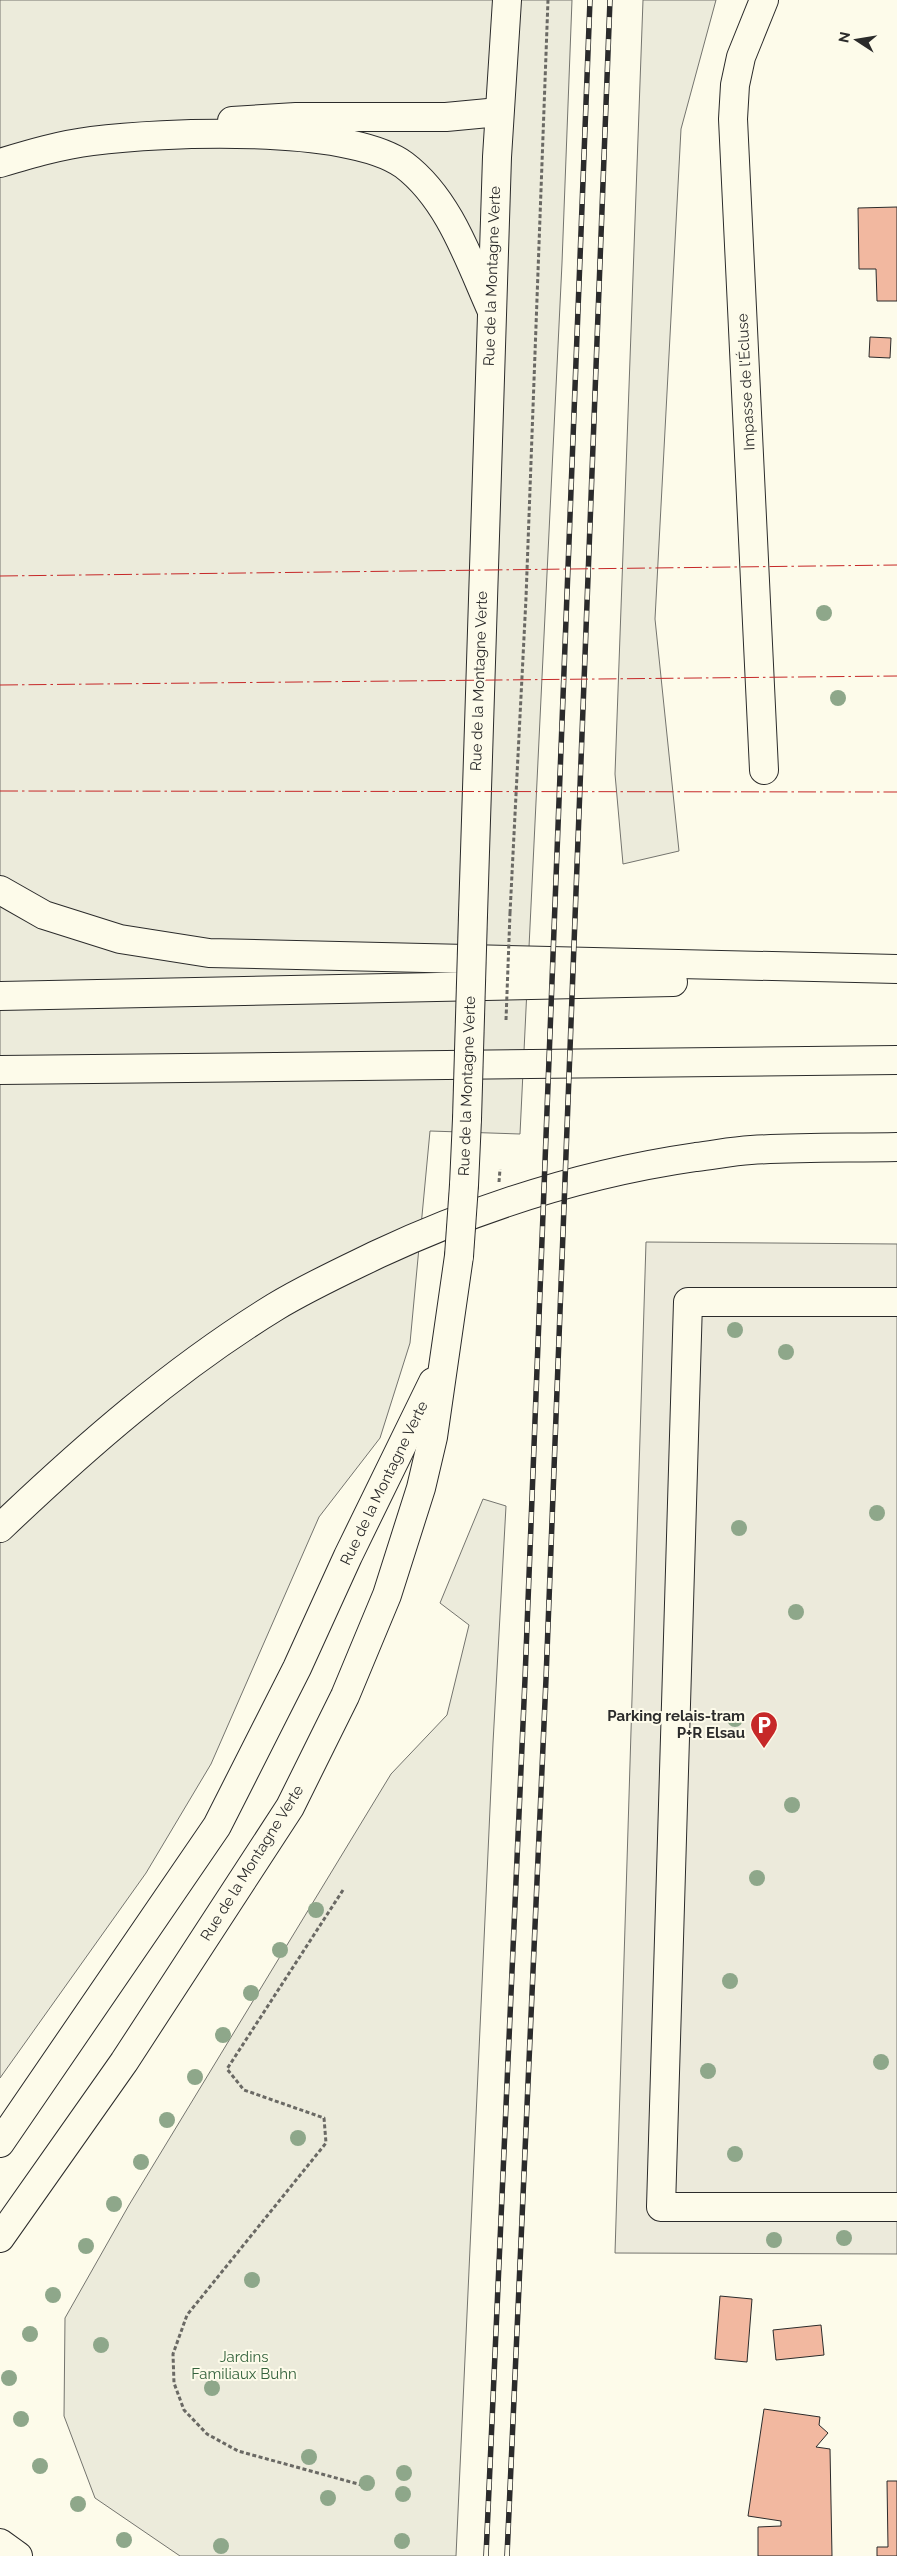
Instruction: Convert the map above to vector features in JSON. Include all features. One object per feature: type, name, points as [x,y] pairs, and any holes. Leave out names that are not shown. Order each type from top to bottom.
[{"type":"main road","name":"Rue de la Montagne Verte","points":[[0,2238],[124,2062],[290,1807],[345,1696],[386,1594],[421,1488],[433,1437],[459,1256],[464,1185],[491,309],[499,112],[507,0]]},
{"type":"main road","name":"Impasse de l'Écluse","points":[[764,0],[742,57],[736,85],[733,119],[764,770]]},
{"type":"main road","points":[[177,134],[215,124],[263,118],[397,118],[499,112]]},
{"type":"main road","points":[[0,163],[46,150],[90,141],[177,134],[344,142],[389,156],[418,178],[436,199],[461,243],[491,309]]},
{"type":"main road","points":[[0,890],[44,914],[120,939],[209,952],[897,969]]},
{"type":"main road","points":[[0,996],[897,977]]},
{"type":"main road","points":[[0,1070],[897,1060]]},
{"type":"main road","points":[[0,1528],[74,1458],[164,1384],[221,1342],[317,1283],[425,1232],[518,1198],[593,1176],[664,1162],[750,1150],[897,1147]]},
{"type":"main road","points":[[897,1302],[688,1302],[661,2208],[897,2207]]},
{"type":"main road","name":"Rue de la Montagne Verte","points":[[0,2143],[217,1826],[297,1668],[348,1556],[443,1361]]},
{"type":"path","points":[[506,1029],[525,608],[548,0]]},
{"type":"path","points":[[344,1890],[227,2069],[244,2090],[324,2118],[326,2143],[187,2316],[173,2354],[174,2383],[184,2410],[208,2434],[238,2451],[369,2487]]},
{"type":"green space","points":[[0,0],[572,0],[562,263],[520,1134],[430,1131],[410,1343],[380,1438],[319,1517],[211,1764],[146,1873],[0,2078]]},
{"type":"green space","points":[[643,0],[716,0],[681,129],[655,619],[679,851],[623,864],[615,774]]},
{"type":"green space","name":"Jardins Familiaux Buhn","points":[[483,1499],[506,1506],[493,1743],[456,2556],[180,2556],[95,2498],[64,2416],[65,2318],[129,2205],[391,1774],[447,1715],[469,1625],[440,1603]]},
{"type":"shaded area","name":"Parking relais-tram P+R Elsau","points":[[646,1242],[897,1244],[897,2254],[615,2253]]},
{"type":"building","points":[[897,207],[897,301],[877,301],[876,269],[859,269],[858,208]]},
{"type":"building","points":[[870,337],[891,338],[890,358],[869,357]]},
{"type":"building","points":[[720,2296],[752,2299],[747,2362],[715,2359]]},
{"type":"building","points":[[821,2325],[824,2355],[776,2360],[773,2330]]},
{"type":"building","points":[[764,2409],[820,2417],[819,2425],[828,2433],[816,2447],[830,2449],[832,2556],[758,2556],[758,2527],[781,2526],[781,2521],[748,2516]]},
{"type":"building","points":[[887,2481],[897,2481],[897,2556],[877,2556],[877,2547],[888,2547]]},
{"type":"railway","points":[[486,2556],[525,1679],[590,0]]},
{"type":"railway","points":[[507,2556],[546,1679],[610,0]]},
{"type":"power","points":[[0,576],[897,565]]},
{"type":"power","points":[[0,685],[897,676]]},
{"type":"power","points":[[0,791],[897,792]]},
{"type":"place","name":"Parking relais-tram P+R Elsau","points":[[764,1749]]}]
